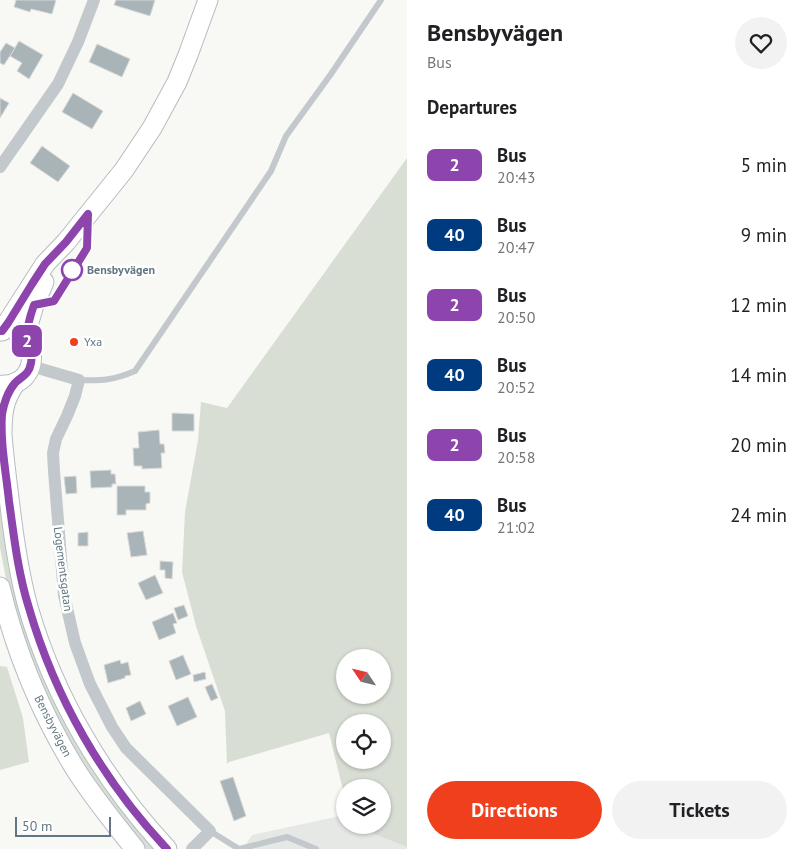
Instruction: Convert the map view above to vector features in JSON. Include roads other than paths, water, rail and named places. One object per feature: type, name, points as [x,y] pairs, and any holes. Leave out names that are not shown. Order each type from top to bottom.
[{"type":"main road","points":[[1,331],[45,264],[66,242],[124,170],[160,114],[188,56],[208,0]]},
{"type":"main road","points":[[27,342],[29,322],[34,305],[66,242]]},
{"type":"main road","points":[[1,331],[16,333],[27,342],[32,354],[31,366]]},
{"type":"main road","name":"Bensbyvägen","points":[[31,366],[23,378],[8,383],[9,393],[2,417],[2,435],[15,544],[19,571],[28,607],[50,670],[82,735],[103,769],[134,811],[166,849]]},
{"type":"main road","name":"Bensbyvägen","points":[[0,587],[19,653],[56,736],[90,791],[136,849]]},
{"type":"street","points":[[0,167],[58,84],[78,42],[94,0]]},
{"type":"street","points":[[31,366],[79,380]]},
{"type":"street","name":"Logementsgatan","points":[[79,380],[75,396],[56,439],[53,453],[64,595],[75,643],[100,706],[120,739],[140,763],[210,831]]},
{"type":"street","points":[[192,849],[210,831]]},
{"type":"lane","points":[[79,380],[110,380],[135,371],[271,171],[286,136],[381,0]]},
{"type":"lane","points":[[34,305],[54,301],[87,248],[88,214]]},
{"type":"lane","points":[[210,831],[239,849],[287,837],[316,849]]},
{"type":"place","name":"Bensbyvägen","points":[[72,270]]},
{"type":"place","name":"Yxa","points":[[74,342]]}]
